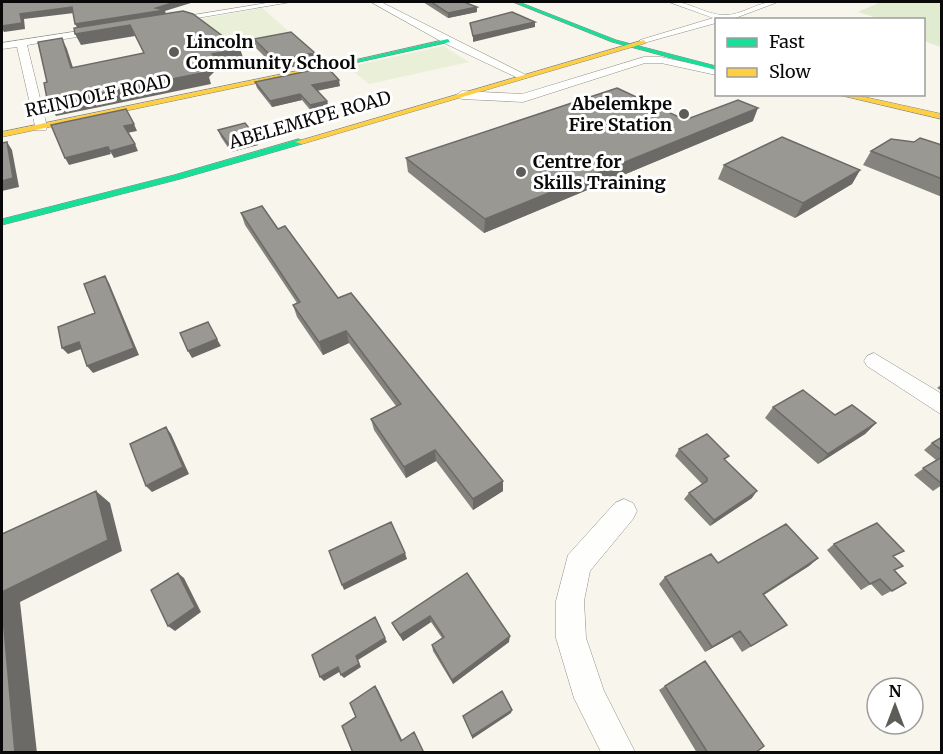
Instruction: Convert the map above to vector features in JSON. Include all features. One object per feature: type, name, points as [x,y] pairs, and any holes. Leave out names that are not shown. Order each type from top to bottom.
[{"type":"street","points":[[157,22],[287,2]]},
{"type":"street","points":[[375,2],[448,41],[524,77]]},
{"type":"street","points":[[515,2],[564,24],[627,47],[715,68]]},
{"type":"street","points":[[533,2],[606,32],[715,60]]},
{"type":"street","points":[[673,2],[717,18]]},
{"type":"street","points":[[723,18],[774,2]]},
{"type":"street","points":[[644,42],[715,21]]},
{"type":"street","points":[[2,46],[116,28]]},
{"type":"street","points":[[677,32],[671,42],[684,52]]},
{"type":"street","name":"REINDOLF ROAD","points":[[2,135],[448,41]]},
{"type":"street","name":"ABELEMKPE ROAD","points":[[2,222],[177,177],[644,42]]},
{"type":"street","points":[[21,43],[41,127]]},
{"type":"street","points":[[462,95],[523,98],[644,60],[661,60],[715,72]]},
{"type":"street","points":[[847,96],[942,117]]},
{"type":"street","points":[[885,96],[942,108]]},
{"type":"street","points":[[874,360],[942,406]]},
{"type":"street","points":[[618,753],[590,698],[571,638],[570,601],[578,565],[624,511]]},
{"type":"green space","points":[[881,2],[941,2],[941,47],[925,41],[925,18],[870,18],[874,17],[858,12]]},
{"type":"green space","points":[[262,8],[294,36],[227,49],[201,19]]},
{"type":"green space","points":[[443,46],[469,62],[369,84],[348,67]]},
{"type":"building","points":[[2,2],[175,2],[156,8],[165,10],[75,24],[72,7],[20,14],[22,23],[2,26]]},
{"type":"building","points":[[431,2],[464,2],[477,7],[448,13]]},
{"type":"building","points":[[183,11],[193,14],[240,49],[212,54],[214,56],[203,67],[207,72],[48,104],[44,83],[47,82],[38,42],[62,38],[71,68],[144,53],[130,25],[75,34],[74,28]]},
{"type":"building","points":[[512,12],[535,22],[473,36],[470,23]]},
{"type":"building","points":[[291,32],[315,53],[275,60],[254,39]]},
{"type":"building","points":[[327,67],[339,80],[312,85],[327,101],[310,105],[300,94],[270,101],[255,82]]},
{"type":"building","points":[[617,88],[685,120],[738,100],[758,108],[485,219],[406,158]]},
{"type":"building","points":[[126,109],[134,124],[124,126],[135,144],[110,151],[108,147],[65,158],[51,125]]},
{"type":"building","points":[[245,123],[256,137],[229,145],[218,130]]},
{"type":"building","points":[[782,137],[860,170],[803,203],[724,165]]},
{"type":"building","points":[[920,138],[942,145],[942,179],[871,151],[891,139],[914,142]]},
{"type":"building","points":[[7,142],[13,178],[2,181],[2,143]]},
{"type":"building","points":[[262,206],[278,229],[285,226],[338,298],[351,293],[503,481],[473,499],[435,450],[404,467],[371,419],[401,404],[346,331],[319,342],[293,305],[300,302],[241,213]]},
{"type":"building","points":[[105,276],[134,348],[87,366],[79,342],[62,348],[58,327],[95,313],[84,284]]},
{"type":"building","points":[[208,322],[217,339],[188,351],[180,333]]},
{"type":"building","points":[[803,390],[835,415],[852,405],[876,423],[828,454],[773,407]]},
{"type":"building","points":[[166,427],[183,467],[146,486],[130,444]]},
{"type":"building","points":[[707,434],[729,456],[724,459],[757,491],[714,520],[689,493],[707,481],[707,478],[679,449]]},
{"type":"building","points":[[942,437],[942,450],[932,443]]},
{"type":"building","points":[[942,457],[942,484],[923,468]]},
{"type":"building","points":[[96,491],[108,540],[2,592],[2,534]]},
{"type":"building","points":[[391,522],[405,553],[342,585],[329,551]]},
{"type":"building","points":[[877,523],[904,551],[893,556],[903,566],[894,570],[906,583],[892,591],[880,579],[870,584],[834,544]]},
{"type":"building","points":[[786,524],[818,558],[763,594],[787,625],[751,646],[740,631],[712,647],[665,577],[711,554],[718,563]]},
{"type":"building","points":[[178,573],[195,607],[168,626],[151,590]]},
{"type":"building","points":[[467,573],[510,636],[452,680],[432,645],[444,637],[430,616],[400,635],[392,623]]},
{"type":"building","points":[[2,606],[15,753],[2,753]]},
{"type":"building","points":[[375,617],[385,638],[356,656],[359,664],[341,675],[338,667],[320,677],[312,655]]},
{"type":"building","points":[[705,661],[764,746],[755,753],[708,753],[665,686]]},
{"type":"building","points":[[375,686],[401,741],[414,732],[424,753],[353,753],[342,726],[356,717],[350,703]]},
{"type":"building","points":[[502,691],[512,710],[472,736],[463,716]]},
{"type":"traffic: fast","points":[[515,2],[614,41],[715,68]]},
{"type":"traffic: fast","points":[[341,64],[448,41]]},
{"type":"traffic: fast","points":[[2,222],[177,177],[299,142]]},
{"type":"traffic: slow","points":[[299,142],[644,42]]},
{"type":"traffic: slow","points":[[2,135],[341,64]]},
{"type":"traffic: slow","points":[[847,96],[942,117]]},
{"type":"place","name":"Lincoln Community School","points":[[174,52]]},
{"type":"place","name":"Abelemkpe Fire Station","points":[[684,114]]},
{"type":"place","name":"Centre for Skills Training","points":[[521,172]]}]
